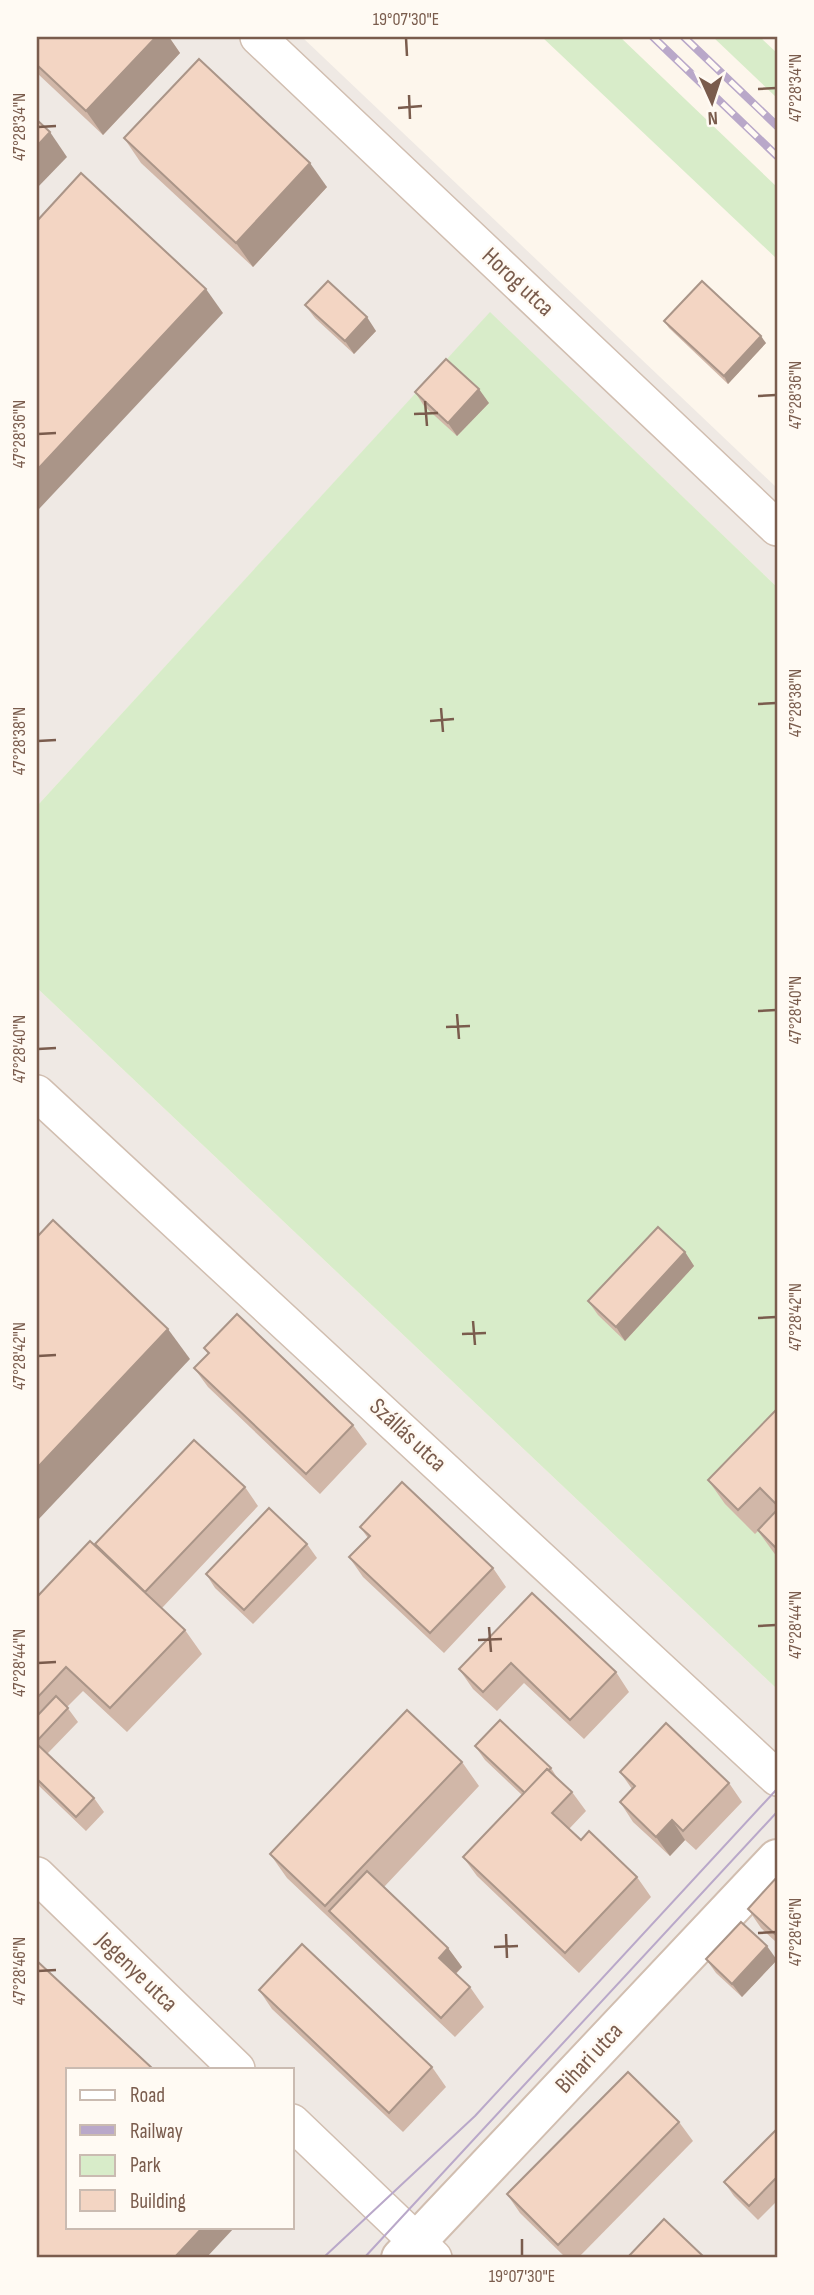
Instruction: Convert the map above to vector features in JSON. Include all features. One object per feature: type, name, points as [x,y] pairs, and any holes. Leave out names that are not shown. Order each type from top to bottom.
[{"type":"street","name":"Horog utca","points":[[258,37],[777,527]]},
{"type":"street","name":"Szállás utca","points":[[37,1093],[777,1777]]},
{"type":"street","name":"Bihari utca","points":[[417,2253],[777,1859]]},
{"type":"street","name":"Jegenye utca","points":[[37,1875],[236,2068]]},
{"type":"street","points":[[294,2124],[417,2253]]},
{"type":"shaded area","points":[[37,37],[302,37],[777,488],[777,587],[490,313],[37,806]]},
{"type":"shaded area","points":[[37,988],[777,1689],[777,2258],[37,2258]]},
{"type":"green space","points":[[542,37],[620,37],[777,187],[777,259]]},
{"type":"green space","points":[[713,37],[760,37],[777,53],[777,98]]},
{"type":"green space","points":[[490,312],[777,587],[777,1689],[37,988],[37,806]]},
{"type":"building","points":[[37,37],[156,37],[86,111],[37,65]]},
{"type":"building","points":[[199,59],[310,163],[236,243],[124,138]]},
{"type":"building","points":[[37,120],[50,132],[37,146]]},
{"type":"building","points":[[81,173],[206,289],[37,470],[37,221]]},
{"type":"building","points":[[328,281],[367,317],[345,341],[305,305]]},
{"type":"building","points":[[702,281],[761,336],[724,376],[664,321]]},
{"type":"building","points":[[446,359],[479,389],[448,423],[415,392]]},
{"type":"building","points":[[53,1220],[168,1329],[37,1468],[37,1237]]},
{"type":"building","points":[[658,1227],[685,1252],[616,1327],[588,1301]]},
{"type":"building","points":[[237,1314],[353,1425],[306,1474],[194,1368],[209,1353],[204,1348]]},
{"type":"building","points":[[777,1409],[777,1505],[760,1488],[738,1510],[708,1480]]},
{"type":"building","points":[[194,1440],[245,1487],[145,1592],[95,1544]]},
{"type":"building","points":[[402,1482],[493,1568],[430,1633],[349,1557],[370,1536],[360,1527]]},
{"type":"building","points":[[269,1508],[307,1544],[244,1610],[206,1574]]},
{"type":"building","points":[[777,1510],[777,1549],[758,1530]]},
{"type":"building","points":[[90,1541],[185,1630],[110,1708],[66,1667],[37,1698],[37,1597]]},
{"type":"building","points":[[532,1593],[616,1672],[570,1720],[511,1663],[483,1692],[459,1669]]},
{"type":"building","points":[[56,1696],[68,1708],[37,1741],[37,1716]]},
{"type":"building","points":[[407,1710],[462,1762],[325,1906],[270,1854]]},
{"type":"building","points":[[500,1720],[551,1768],[525,1793],[475,1746]]},
{"type":"building","points":[[666,1723],[729,1783],[683,1831],[672,1820],[656,1837],[620,1802],[635,1786],[620,1772]]},
{"type":"building","points":[[37,1744],[94,1798],[76,1817],[37,1779]]},
{"type":"building","points":[[547,1769],[572,1792],[552,1813],[581,1840],[589,1831],[637,1877],[565,1953],[463,1857]]},
{"type":"building","points":[[367,1871],[448,1948],[439,1958],[470,1987],[441,2018],[329,1911]]},
{"type":"building","points":[[777,1877],[777,1936],[748,1909]]},
{"type":"building","points":[[741,1922],[767,1946],[732,1984],[706,1959]]},
{"type":"building","points":[[302,1944],[432,2067],[389,2113],[259,1990]]},
{"type":"building","points":[[37,1961],[152,2068],[66,2068],[66,2228],[202,2228],[174,2258],[37,2258]]},
{"type":"building","points":[[628,2072],[679,2122],[558,2245],[507,2194]]},
{"type":"building","points":[[777,2129],[777,2177],[749,2206],[724,2182]]},
{"type":"building","points":[[664,2219],[705,2258],[627,2258]]},
{"type":"tram line","points":[[323,2258],[475,2116],[777,1789]]},
{"type":"tram line","points":[[364,2258],[777,1812]]},
{"type":"railway","points":[[653,37],[777,156]]},
{"type":"railway","points":[[684,37],[777,126]]}]
